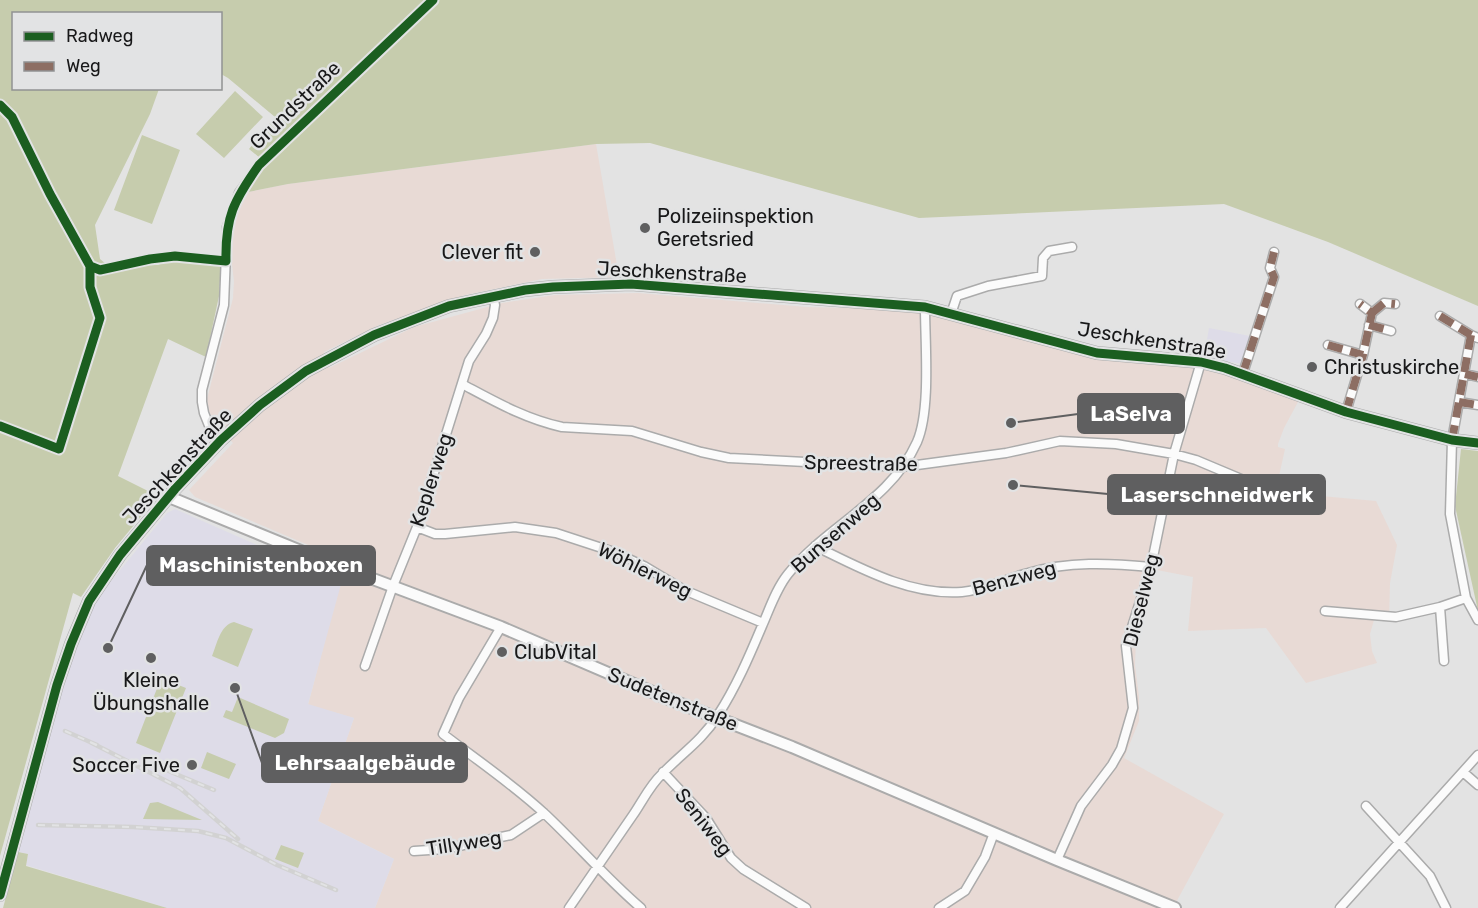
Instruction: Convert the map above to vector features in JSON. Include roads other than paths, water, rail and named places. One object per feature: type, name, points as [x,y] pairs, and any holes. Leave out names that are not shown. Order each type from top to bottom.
[{"type":"street","name":"Grundstraße","points":[[221,440],[210,428],[204,413],[202,390],[224,305],[226,238],[239,193],[259,165],[433,0]]},
{"type":"street","points":[[951,314],[957,296],[988,286],[1042,276],[1043,258],[1049,251],[1072,247]]},
{"type":"street","name":"Jeschkenstraße","points":[[1243,373],[1275,277],[1270,268],[1274,252]]},
{"type":"street","name":"Jeschkenstraße","points":[[0,895],[57,685],[89,601],[120,555],[221,440],[260,405],[294,380],[374,335],[449,306],[553,286],[642,284],[925,307],[1097,353],[1201,362],[1243,373],[1346,412],[1452,440],[1478,443]]},
{"type":"street","name":"Keplerweg","points":[[365,666],[393,586],[417,527],[470,361],[493,318],[494,296]]},
{"type":"street","points":[[1346,412],[1363,355],[1372,313],[1384,303],[1395,304]]},
{"type":"street","points":[[1360,304],[1372,313]]},
{"type":"street","name":"Bunsenweg","points":[[569,908],[663,772],[694,746],[717,718],[736,685],[783,580],[815,546],[867,506],[888,486],[917,442],[923,415],[926,368],[925,307]]},
{"type":"street","points":[[1440,316],[1475,337],[1452,440],[1450,514],[1466,598],[1478,620]]},
{"type":"street","points":[[1369,325],[1391,331]]},
{"type":"street","points":[[1328,345],[1363,355]]},
{"type":"street","name":"Dieselweg","points":[[1057,860],[1081,806],[1112,765],[1121,749],[1133,708],[1126,646],[1151,567],[1174,454],[1201,362]]},
{"type":"street","points":[[1465,374],[1478,378]]},
{"type":"street","name":"Spreestraße","points":[[462,384],[516,413],[562,427],[632,430],[701,452],[729,458],[902,467],[1006,453],[1060,441],[1116,444],[1196,460],[1265,489]]},
{"type":"street","points":[[1459,402],[1478,405]]},
{"type":"street","name":"Sudetenstraße","points":[[169,497],[320,559],[501,627],[1175,908]]},
{"type":"street","name":"Wöhlerweg","points":[[417,527],[435,534],[515,527],[556,533],[622,555],[684,590],[763,623]]},
{"type":"street","name":"Benzweg","points":[[815,546],[861,569],[923,590],[961,592],[990,587],[1027,573],[1064,565],[1119,564],[1151,567]]},
{"type":"street","points":[[1325,611],[1396,617],[1440,607],[1466,598]]},
{"type":"street","points":[[1440,607],[1444,661]]},
{"type":"street","points":[[501,627],[459,698],[443,734],[544,813],[598,865],[613,884],[641,908]]},
{"type":"street","points":[[1340,908],[1478,755]]},
{"type":"street","name":"Seniweg","points":[[663,772],[706,818],[731,858],[743,869],[806,908]]},
{"type":"street","points":[[1463,772],[1478,785]]},
{"type":"street","points":[[1366,806],[1430,876],[1446,908]]},
{"type":"street","name":"Tillyweg","points":[[414,851],[445,849],[511,836],[544,813]]},
{"type":"street","points":[[939,908],[965,891],[985,857],[994,833]]},
{"type":"railway","points":[[65,731],[97,745]]},
{"type":"railway","points":[[90,742],[180,788],[238,839]]},
{"type":"railway","points":[[159,767],[214,790]]},
{"type":"railway","points":[[38,825],[198,831],[226,838],[277,865],[336,890]]},
{"type":"place","name":"Polizeiinspektion Geretsried","points":[[645,228]]},
{"type":"place","name":"Clever fit","points":[[535,252]]},
{"type":"place","name":"Christuskirche","points":[[1312,367]]},
{"type":"place","name":"LaSelva","points":[[1011,423]]},
{"type":"place","name":"Laserschneidwerk","points":[[1013,485]]},
{"type":"place","name":"Maschinistenboxen","points":[[108,648]]},
{"type":"place","name":"ClubVital","points":[[502,652]]},
{"type":"place","name":"Kleine Übungshalle","points":[[151,658]]},
{"type":"place","name":"Lehrsaalgebäude","points":[[235,688]]},
{"type":"place","name":"Soccer Five","points":[[192,765]]}]
